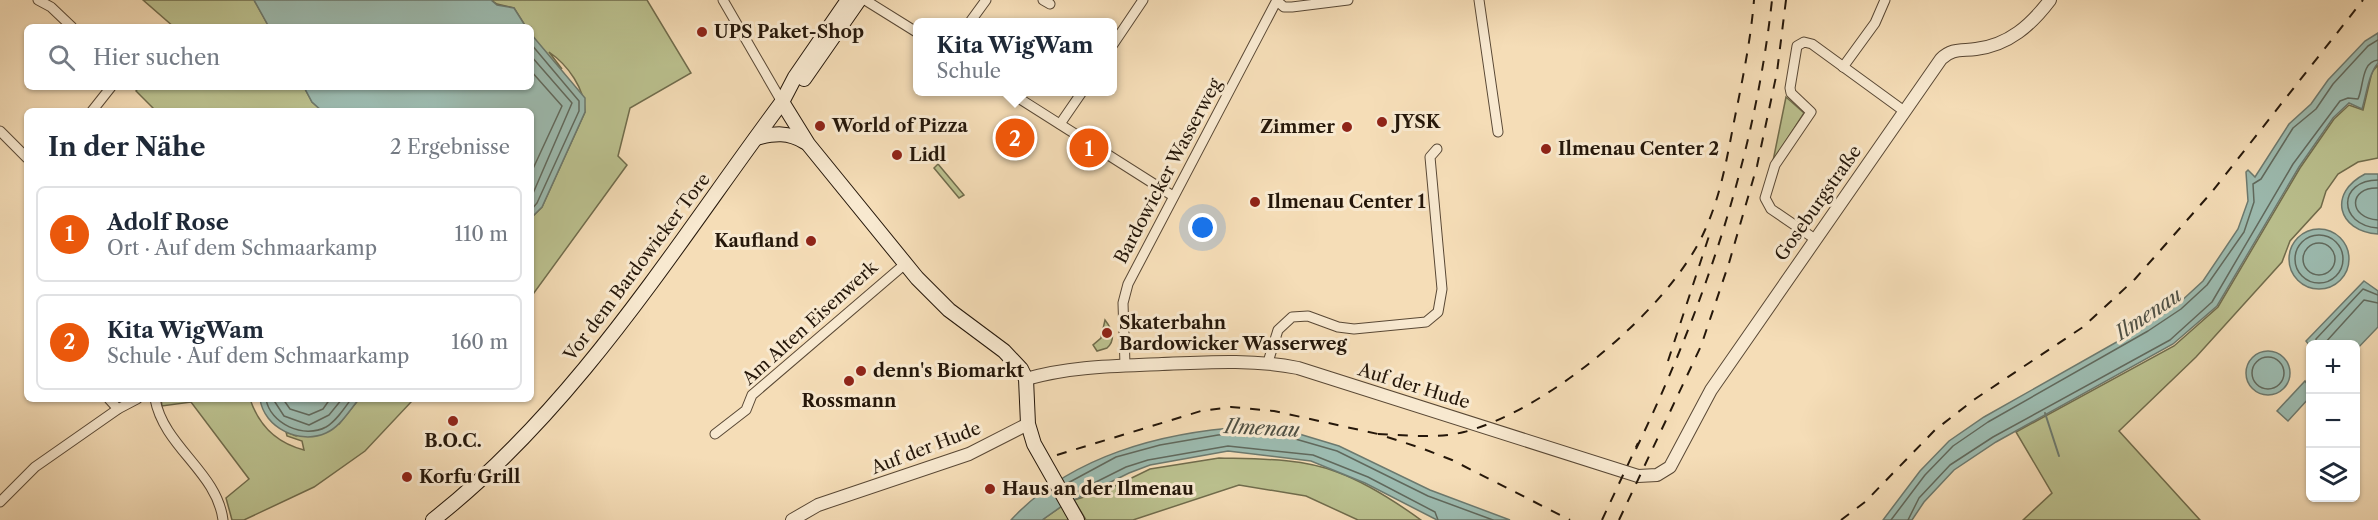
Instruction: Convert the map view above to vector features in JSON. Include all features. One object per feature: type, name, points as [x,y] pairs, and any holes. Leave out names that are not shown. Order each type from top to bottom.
[{"type":"main road","name":"Vor dem Bardowicker Tore","points":[[782,102],[795,76],[848,0]]},
{"type":"main road","name":"Vor dem Bardowicker Tore","points":[[433,520],[505,457],[591,361],[782,102],[802,82],[860,0]]},
{"type":"main road","name":"Am Alten Eisenwerk","points":[[782,102],[808,144],[905,264],[949,310],[1013,359],[1026,379]]},
{"type":"main road","points":[[756,138],[781,133],[794,135],[808,144]]},
{"type":"main road","points":[[1026,379],[1028,424],[1034,444],[1077,520]]},
{"type":"street","points":[[38,0],[51,6],[69,24]]},
{"type":"street","points":[[723,0],[782,102]]},
{"type":"street","points":[[866,0],[913,30]]},
{"type":"street","points":[[973,18],[986,0]]},
{"type":"street","points":[[1117,40],[1143,0]]},
{"type":"street","points":[[1277,1],[1284,6],[1292,7],[1348,0]]},
{"type":"street","points":[[1479,0],[1498,132]]},
{"type":"street","points":[[1843,67],[1875,23],[1885,0]]},
{"type":"street","name":"Goseburgstraße","points":[[1657,476],[1670,468],[1711,390],[1947,52],[1977,49],[2005,41],[2026,28],[2050,0]]},
{"type":"street","name":"Bardowicker Wasserweg","points":[[1125,365],[1123,303],[1125,292],[1173,196],[1277,1]]},
{"type":"street","points":[[1815,239],[1771,209],[1765,198],[1775,165],[1811,112],[1791,93],[1797,46],[1804,42],[1812,44],[1904,111]]},
{"type":"street","points":[[94,108],[109,90]]},
{"type":"street","points":[[1015,96],[1173,196]]},
{"type":"street","points":[[1060,124],[1079,96]]},
{"type":"street","points":[[0,131],[24,155]]},
{"type":"street","points":[[1268,362],[1278,330],[1292,317],[1308,316],[1338,327],[1354,329],[1426,322],[1438,312],[1442,289],[1430,157],[1437,149]]},
{"type":"street","name":"Am Alten Eisenwerk","points":[[715,434],[746,410],[752,395],[905,264]]},
{"type":"street","name":"Auf der Hude","points":[[1026,379],[1074,368],[1234,361],[1268,362],[1298,368],[1638,476],[1657,476]]},
{"type":"street","points":[[112,402],[118,409]]},
{"type":"street","points":[[0,502],[35,467],[131,402]]},
{"type":"street","points":[[156,402],[158,413],[166,428],[220,500],[223,520]]},
{"type":"street","name":"Auf der Hude","points":[[792,520],[818,505],[969,454],[1028,424]]},
{"type":"green space","points":[[143,0],[254,0],[267,24],[171,24]]},
{"type":"green space","points":[[491,0],[647,0],[691,73],[630,108],[618,156],[627,165],[534,293],[534,215],[542,207],[585,112],[584,103],[579,86],[569,71],[549,52],[562,69],[552,61],[534,39],[534,24],[524,24],[514,8],[497,4]]},
{"type":"green space","points":[[2378,65],[2378,158],[2358,162],[2338,174],[2326,191],[2321,207],[2290,241],[2282,262],[2196,357],[2119,431],[2200,520],[2023,520],[2052,493],[2016,432],[2174,346],[2218,307],[2300,168],[2334,119],[2349,105],[2363,110],[2372,72]]},
{"type":"green space","points":[[306,90],[312,102],[319,108],[153,108],[136,91]]},
{"type":"green space","points":[[1786,97],[1804,113],[1773,161]]},
{"type":"green space","points":[[938,164],[964,195],[959,198],[934,168]]},
{"type":"green space","name":"Skaterbahn Bardowicker Wasserweg","points":[[1105,320],[1110,327],[1111,342],[1107,348],[1097,351],[1093,345],[1101,338]]},
{"type":"green space","points":[[161,402],[191,402],[162,406]]},
{"type":"green space","points":[[191,402],[251,402],[258,417],[270,432],[285,443],[304,450],[302,441],[287,436],[286,432],[296,436],[339,424],[357,402],[411,402],[365,451],[314,487],[244,520],[232,520],[226,498],[249,479]]},
{"type":"green space","points":[[1219,458],[1279,460],[1323,467],[1370,487],[1421,520],[1358,520],[1306,496],[1239,485],[1133,520],[1086,520],[1074,500],[1107,490],[1150,469]]},
{"type":"green space","points":[[1062,506],[1070,520],[1042,520]]},
{"type":"water","points":[[254,0],[491,0],[497,5],[514,8],[524,24],[267,24]]},
{"type":"water","points":[[2378,33],[2378,63],[2370,79],[2362,109],[2349,103],[2333,118],[2299,167],[2217,306],[2173,344],[1996,442],[1954,470],[1924,502],[1912,520],[1883,520],[1920,471],[1949,441],[1984,417],[2145,326],[2178,304],[2203,281],[2238,229],[2248,201],[2246,172],[2248,170],[2255,177],[2289,124],[2311,104],[2328,80],[2365,41]]},
{"type":"water","points":[[534,38],[585,98],[585,112],[542,207],[534,215],[534,108],[319,108],[312,102],[306,90],[534,90]]},
{"type":"water","points":[[2365,174],[2378,174],[2378,234],[2353,226],[2346,219],[2342,210],[2342,201],[2346,191],[2353,182]]},
{"type":"water","points":[[2319,229],[2336,234],[2344,242],[2349,259],[2344,276],[2336,284],[2319,289],[2302,284],[2294,276],[2289,259],[2294,242],[2302,234]]},
{"type":"water","points":[[2364,281],[2378,291],[2378,327],[2360,346],[2360,340],[2307,340]]},
{"type":"water","points":[[2268,351],[2284,357],[2290,373],[2284,389],[2268,395],[2252,389],[2246,373],[2252,357]]},
{"type":"water","points":[[2305,381],[2306,401],[2288,421],[2277,411]]},
{"type":"water","points":[[261,402],[357,402],[336,427],[326,433],[305,437],[276,426],[263,409]]},
{"type":"water","points":[[1246,427],[1286,430],[1339,446],[1430,490],[1510,520],[1437,520],[1365,483],[1311,461],[1228,451],[1150,465],[1062,506],[1042,520],[1011,520],[1061,479],[1119,451],[1182,435]]},
{"type":"waterway","points":[[2045,413],[2059,456]]},
{"type":"railway","points":[[1378,434],[1421,436],[1464,432],[1497,420],[1532,403],[1603,352],[1636,323],[1665,292],[1688,260],[1705,230],[1716,200],[1742,81],[1754,0]]},
{"type":"railway","points":[[1636,449],[1684,341],[1723,230],[1753,116],[1772,0]]},
{"type":"railway","points":[[1619,520],[1701,346],[1729,263],[1757,166],[1777,72],[1786,0]]},
{"type":"railway","points":[[1841,520],[1865,502],[1935,430],[1975,399],[2083,327],[2135,279],[2211,193],[2363,0]]},
{"type":"railway","points":[[1668,361],[1709,236]]},
{"type":"railway","points":[[1057,455],[1201,411],[1231,407],[1274,411],[1378,434],[1421,448],[1452,460],[1570,520]]},
{"type":"railway","points":[[1602,520],[1638,443]]},
{"type":"place","name":"UPS Paket-Shop","points":[[702,32]]},
{"type":"place","name":"JYSK","points":[[1382,122]]},
{"type":"place","name":"World of Pizza","points":[[820,126]]},
{"type":"place","name":"Zimmer","points":[[1347,127]]},
{"type":"place","name":"Kita WigWam","points":[[1015,138]]},
{"type":"place","name":"Adolf Rose","points":[[1089,148]]},
{"type":"place","name":"Ilmenau Center 2","points":[[1546,149]]},
{"type":"place","name":"Lidl","points":[[897,155]]},
{"type":"place","name":"Ilmenau Center 1","points":[[1255,202]]},
{"type":"place","name":"Kaufland","points":[[811,241]]},
{"type":"place","name":"Skaterbahn Bardowicker Wasserweg","points":[[1107,333]]},
{"type":"place","name":"denn's Biomarkt","points":[[861,371]]},
{"type":"place","name":"Rossmann","points":[[849,381]]},
{"type":"place","name":"B.O.C.","points":[[453,421]]},
{"type":"place","name":"Korfu Grill","points":[[407,477]]},
{"type":"place","name":"Haus an der Ilmenau","points":[[990,489]]},
{"type":"water label","name":"Ilmenau","points":[[2148,314]]},
{"type":"water label","name":"Ilmenau","points":[[1262,428]]}]
